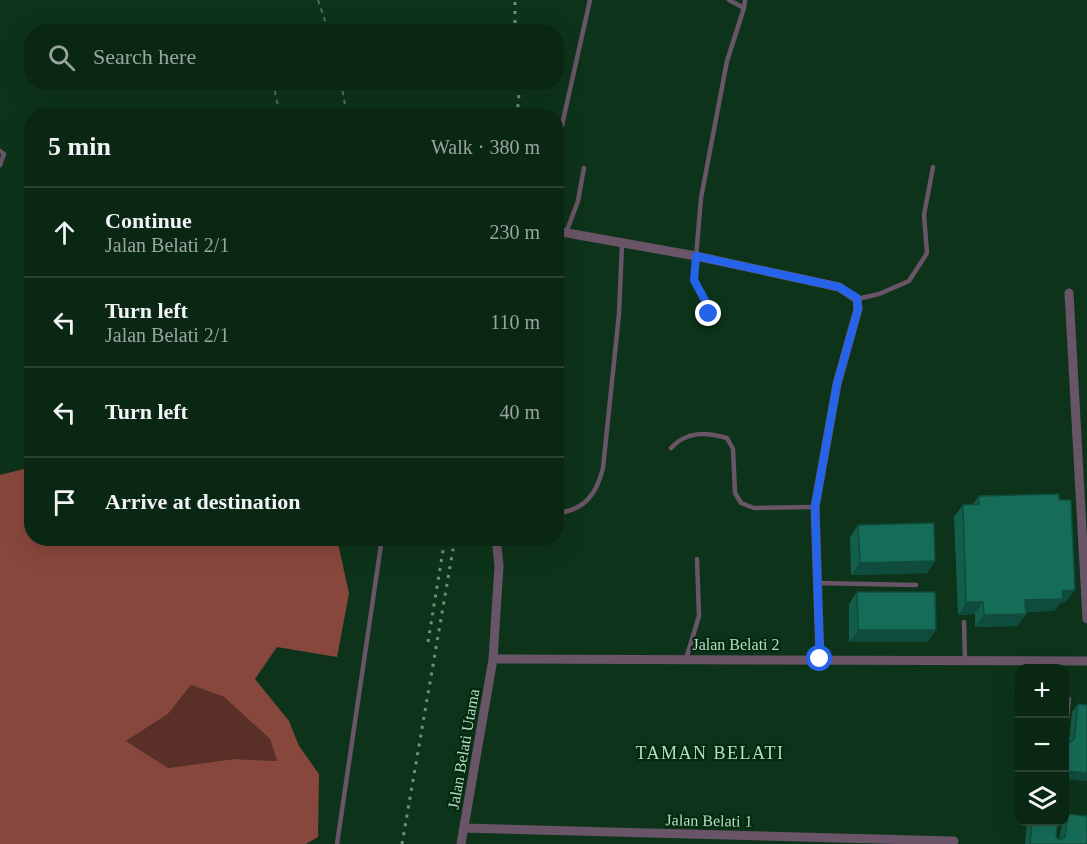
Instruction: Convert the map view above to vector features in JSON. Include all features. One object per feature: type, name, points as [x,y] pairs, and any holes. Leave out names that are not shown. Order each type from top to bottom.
[{"type":"street","points":[[564,232],[696,256],[839,287],[857,298],[858,309],[837,384],[815,507],[820,659]]},
{"type":"street","points":[[1069,293],[1087,619]]},
{"type":"street","name":"Jalan Belati Utama","points":[[461,844],[493,659],[499,566],[497,546]]},
{"type":"street","name":"Jalan Belati 2","points":[[493,659],[1087,661]]},
{"type":"street","name":"Jalan Belati 1","points":[[464,828],[954,841]]},
{"type":"lane","points":[[564,116],[590,0]]},
{"type":"lane","points":[[729,0],[744,8]]},
{"type":"lane","points":[[702,321],[709,314],[708,306],[694,280],[701,198],[727,61],[745,0]]},
{"type":"lane","points":[[0,151],[4,154],[0,165]]},
{"type":"lane","points":[[857,298],[879,294],[909,281],[927,253],[924,215],[933,166]]},
{"type":"lane","points":[[564,228],[578,201],[584,168]]},
{"type":"lane","points":[[564,513],[586,503],[598,489],[603,468],[619,314],[622,244]]},
{"type":"lane","points":[[670,448],[680,438],[693,434],[727,438],[733,449],[735,493],[741,503],[754,508],[815,507]]},
{"type":"lane","points":[[337,844],[381,546]]},
{"type":"lane","points":[[686,659],[699,616],[697,559]]},
{"type":"lane","points":[[817,583],[916,585]]},
{"type":"lane","points":[[964,622],[965,660]]},
{"type":"path","points":[[318,0],[326,24]]},
{"type":"path","points":[[275,90],[278,108]]},
{"type":"path","points":[[343,90],[346,108]]},
{"type":"shaded area","points":[[24,469],[24,546],[339,546],[349,593],[337,657],[277,647],[255,679],[289,721],[299,746],[319,774],[318,837],[306,844],[0,844],[0,475]],"holes":[[[191,685],[224,697],[270,739],[277,761],[234,759],[168,768],[126,741],[168,714]]]},
{"type":"shaded area","points":[[191,685],[224,697],[270,739],[277,761],[234,759],[168,768],[126,741],[168,714]]},
{"type":"building","points":[[1059,494],[1059,500],[1071,500],[1075,590],[1062,591],[1063,599],[1025,600],[1026,614],[984,615],[983,602],[966,602],[963,505],[979,504],[979,496]]},
{"type":"building","points":[[934,523],[935,561],[860,563],[858,525]]},
{"type":"building","points":[[857,592],[935,592],[936,630],[858,630]]},
{"type":"building","points":[[1078,704],[1087,705],[1087,773],[1069,771],[1069,743],[1074,739]]},
{"type":"building","points":[[1069,814],[1087,816],[1087,844],[1030,844],[1032,826],[1057,826],[1056,836],[1059,840],[1065,837],[1066,826],[1069,826]]},
{"type":"railway","points":[[515,0],[515,24]]},
{"type":"railway","points":[[518,108],[519,90]]},
{"type":"railway","points":[[428,642],[444,546]]},
{"type":"railway","points":[[402,844],[454,546]]},
{"type":"district","name":"TAMAN BELATI","points":[[710,753]]},
{"type":"route","points":[[709,314],[703,294],[694,280],[696,256],[839,287],[857,298],[858,309],[837,384],[815,507],[820,659]]}]
